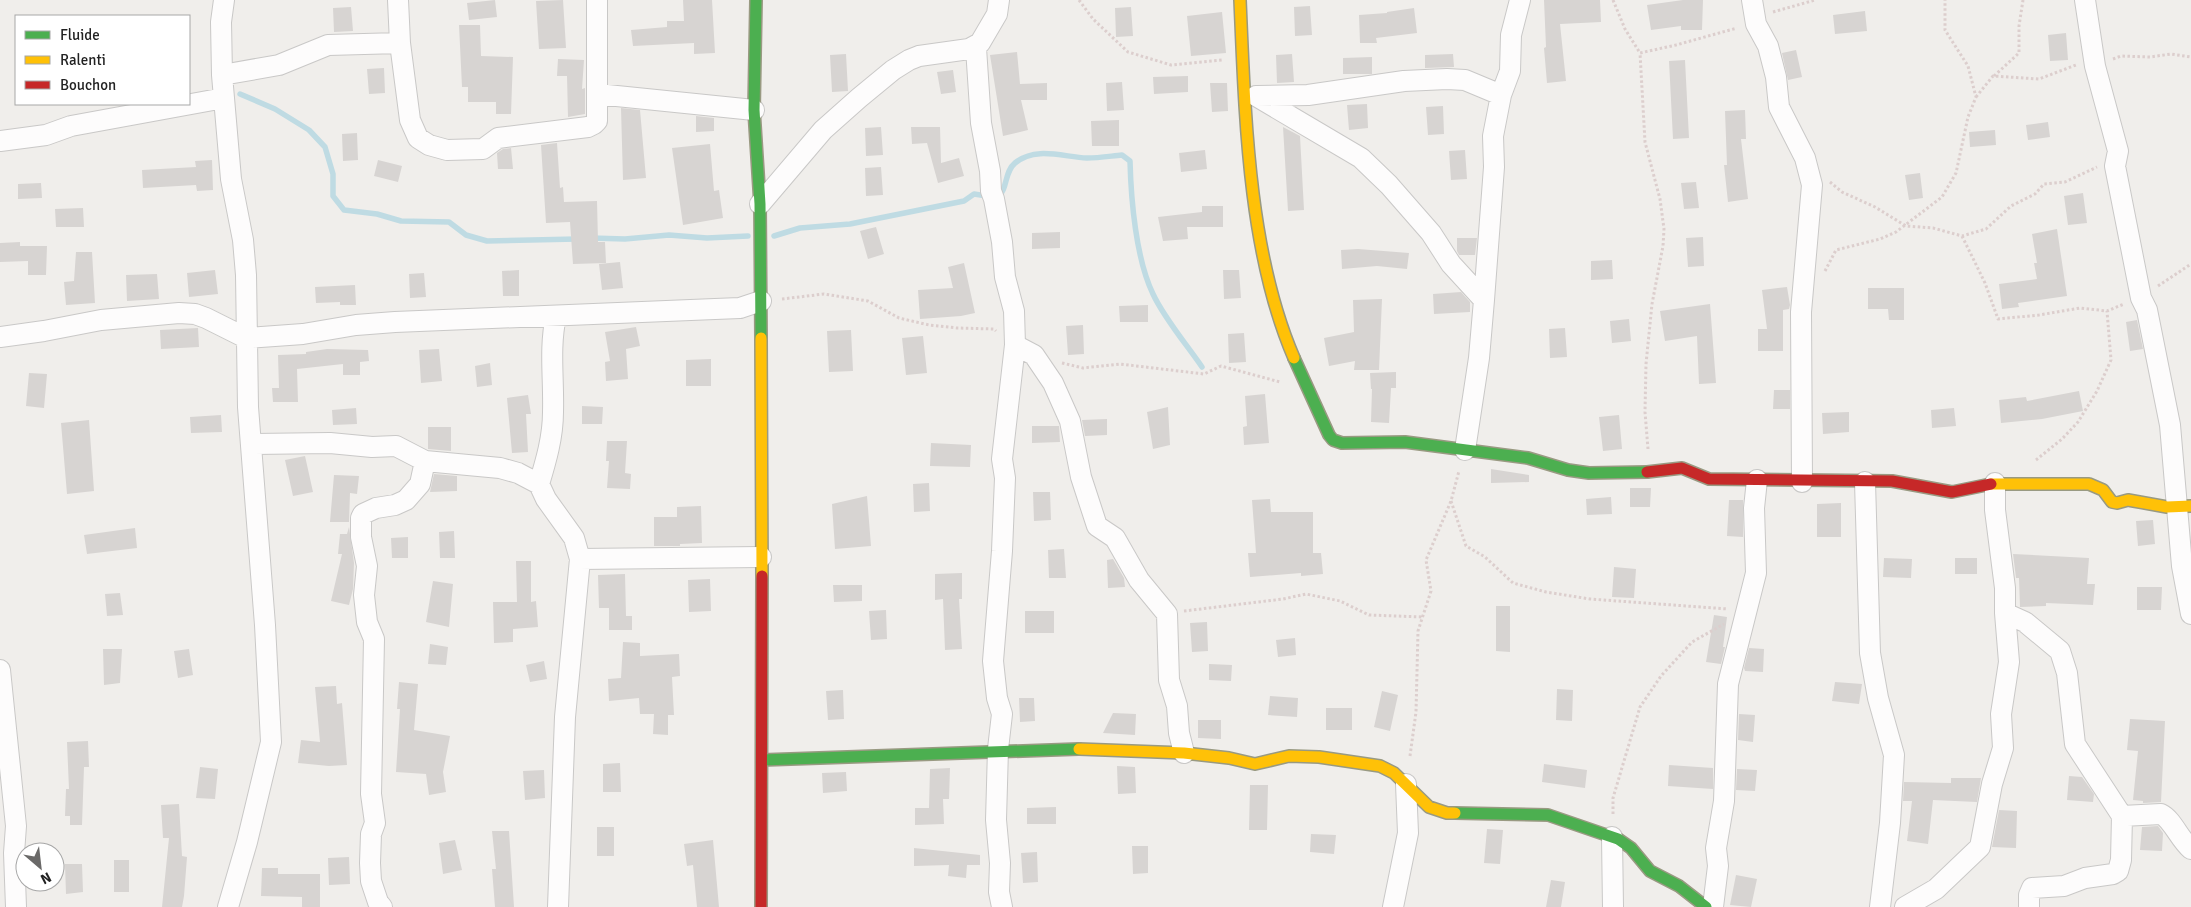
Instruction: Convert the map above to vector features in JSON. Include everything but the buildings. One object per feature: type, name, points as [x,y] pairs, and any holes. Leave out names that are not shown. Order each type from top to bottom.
[{"type":"main road","points":[[756,0],[754,110],[760,204],[761,301],[762,907]]},
{"type":"main road","points":[[1240,0],[1242,58],[1250,95],[1262,251],[1289,346],[1329,435],[1333,440],[1342,442],[1405,442],[1528,458],[1568,470],[1590,473],[1649,472],[1682,468],[1709,479],[1892,482],[1952,492],[1995,483],[2089,484],[2098,486],[2112,502],[2118,503],[2134,500],[2167,507],[2184,507]]},
{"type":"main road","points":[[762,760],[998,749],[1062,748],[1184,753],[1229,758],[1245,764],[1255,764],[1289,756],[1319,757],[1357,762],[1380,766],[1394,773],[1418,799],[1429,807],[1446,813],[1548,815],[1618,839],[1631,848],[1650,871],[1680,886],[1706,907]]},
{"type":"street","points":[[224,0],[221,22],[222,75],[231,179],[243,240],[246,276],[248,407],[270,709],[270,742],[247,842],[228,907]]},
{"type":"street","points":[[398,0],[400,43],[412,128],[418,138],[440,150],[483,150],[498,138],[588,127],[594,124],[596,121],[597,94],[597,0]]},
{"type":"street","points":[[760,204],[823,130],[893,70],[919,56],[976,48],[997,14],[999,0]]},
{"type":"street","points":[[1465,450],[1479,358],[1494,167],[1493,136],[1501,95],[1510,71],[1511,35],[1520,0]]},
{"type":"street","points":[[2085,0],[2095,66],[2118,151],[2115,166],[2141,298],[2147,310],[2162,377],[2170,425],[2172,467],[2184,507],[2182,566],[2191,614]]},
{"type":"street","points":[[1754,12],[1768,46],[1776,77],[1779,107],[1805,158],[1812,185],[1801,312],[1802,482]]},
{"type":"street","points":[[222,75],[278,65],[328,45],[400,43]]},
{"type":"street","points":[[976,48],[981,123],[990,171],[991,191],[1002,242],[1005,277],[1014,311],[1015,345],[1002,459],[1005,478],[1002,551],[993,661],[997,698],[1002,714],[998,749],[996,829],[1000,863],[999,892],[1002,907]]},
{"type":"street","points":[[1250,95],[1308,95],[1404,81],[1447,79],[1465,80],[1501,95]]},
{"type":"street","points":[[597,94],[754,110]]},
{"type":"street","points":[[1250,95],[1361,158],[1389,185],[1431,233],[1451,264],[1484,300]]},
{"type":"street","points":[[190,104],[224,98]]},
{"type":"street","points":[[0,141],[46,135],[71,126],[186,105]]},
{"type":"street","points":[[0,337],[101,320],[179,313],[201,316],[246,338],[303,334],[356,325],[395,322],[732,308],[761,301]]},
{"type":"street","points":[[539,484],[548,454],[553,412],[551,340],[556,316]]},
{"type":"street","points":[[1015,345],[1034,355],[1054,383],[1070,421],[1081,477],[1098,526],[1115,538],[1139,580],[1167,614],[1169,686],[1177,706],[1179,733],[1184,753]]},
{"type":"street","points":[[252,444],[330,443],[372,447],[396,446],[425,460],[500,468],[518,473],[539,484],[546,499],[574,538],[580,559],[566,717],[558,907]]},
{"type":"street","points":[[382,907],[378,902],[371,872],[371,834],[375,823],[371,794],[374,639],[367,622],[364,596],[367,566],[360,525],[364,514],[401,502],[410,495],[422,478],[425,460]]},
{"type":"street","points":[[1713,907],[1718,866],[1716,848],[1724,800],[1728,684],[1756,573],[1754,517],[1757,480]]},
{"type":"street","points":[[1864,482],[1870,653],[1878,698],[1894,755],[1890,823],[1880,907]]},
{"type":"street","points":[[1905,907],[1936,889],[1980,847],[1992,784],[2003,748],[2001,714],[2009,662],[2004,612],[2005,588],[1995,510],[1995,483]]},
{"type":"street","points":[[580,559],[761,557]]},
{"type":"street","points":[[2004,612],[2025,622],[2060,651],[2068,673],[2075,744],[2122,816],[2121,860],[2118,871],[2113,874],[2085,878],[2064,886],[2032,888],[2029,894],[2029,907]]},
{"type":"street","points":[[0,670],[16,826],[14,853],[16,907]]},
{"type":"street","points":[[1393,907],[1408,833],[1406,784]]},
{"type":"street","points":[[2122,816],[2160,814],[2164,816],[2191,849]]},
{"type":"street","points":[[1612,837],[1613,907]]},
{"type":"path","points":[[1079,0],[1093,19],[1128,52],[1171,65],[1242,58]]},
{"type":"path","points":[[1613,0],[1625,29],[1640,52],[1644,142],[1660,199],[1664,229],[1663,246],[1652,304],[1646,364],[1645,412],[1649,472]]},
{"type":"path","points":[[1640,52],[1676,45],[1718,32],[1754,12],[1772,12],[1815,0]]},
{"type":"path","points":[[1836,250],[1880,239],[1906,226],[1942,197],[1956,173],[1968,117],[1976,97],[1968,66],[1945,30],[1945,0]]},
{"type":"path","points":[[1993,76],[2018,53],[2019,26],[2023,0]]},
{"type":"path","points":[[1829,181],[1842,192],[1906,226],[1933,228],[1962,236],[1986,229],[2011,206],[2035,194],[2044,184],[2065,182],[2103,164],[2115,166]]},
{"type":"path","points":[[1962,236],[1985,284],[1998,319],[2039,316],[2080,308],[2107,310],[2141,298],[2191,264]]},
{"type":"path","points":[[761,301],[824,294],[868,301],[899,318],[957,328],[994,329],[1015,345]]},
{"type":"path","points":[[2032,462],[2062,439],[2072,428],[2097,391],[2111,360],[2107,310]]},
{"type":"path","points":[[1034,355],[1083,368],[1120,364],[1204,374],[1221,366],[1310,390]]},
{"type":"path","points":[[1406,784],[1416,712],[1418,631],[1432,591],[1426,560],[1451,501],[1465,450]]},
{"type":"path","points":[[1451,501],[1466,546],[1485,557],[1513,583],[1546,592],[1590,599],[1657,602],[1745,611]]},
{"type":"path","points":[[1167,614],[1283,599],[1306,594],[1340,601],[1369,615],[1423,616]]},
{"type":"path","points":[[1612,837],[1613,798],[1640,707],[1661,676],[1692,642],[1745,611]]},
{"type":"waterway","points":[[240,94],[275,109],[309,130],[325,147],[333,174],[333,196],[344,210],[377,214],[401,221],[449,222],[466,235],[487,241],[577,239]]},
{"type":"waterway","points":[[998,197],[1003,190],[1009,171],[1015,163],[1032,155],[1050,154],[1087,158],[1122,155],[1130,161],[1135,229],[1147,280],[1163,312],[1202,367]]},
{"type":"waterway","points":[[774,236],[800,228],[850,224],[964,201],[974,194],[987,196]]},
{"type":"waterway","points":[[591,238],[625,239],[669,235],[707,238],[748,236]]},
{"type":"traffic: fast","points":[[756,0],[754,110],[760,204],[761,338]]},
{"type":"traffic: fast","points":[[1294,358],[1329,435],[1333,440],[1342,443],[1405,442],[1528,458],[1568,470],[1589,473],[1647,472]]},
{"type":"traffic: fast","points":[[762,760],[1079,749]]},
{"type":"traffic: fast","points":[[1455,813],[1548,815],[1618,839],[1631,848],[1650,871],[1679,886],[1706,907]]},
{"type":"traffic: slow","points":[[1240,0],[1247,135],[1258,228],[1267,273],[1279,317],[1294,358]]},
{"type":"traffic: slow","points":[[761,338],[762,576]]},
{"type":"traffic: slow","points":[[1991,484],[2089,484],[2103,490],[2112,502],[2117,503],[2128,500],[2167,507],[2191,506]]},
{"type":"traffic: slow","points":[[1079,749],[1184,753],[1229,758],[1255,764],[1289,756],[1319,757],[1380,766],[1394,773],[1429,807],[1447,813],[1455,813]]},
{"type":"traffic: jam","points":[[1647,472],[1682,468],[1709,479],[1892,481],[1952,492],[1991,484]]},
{"type":"traffic: jam","points":[[761,907],[762,576]]}]
